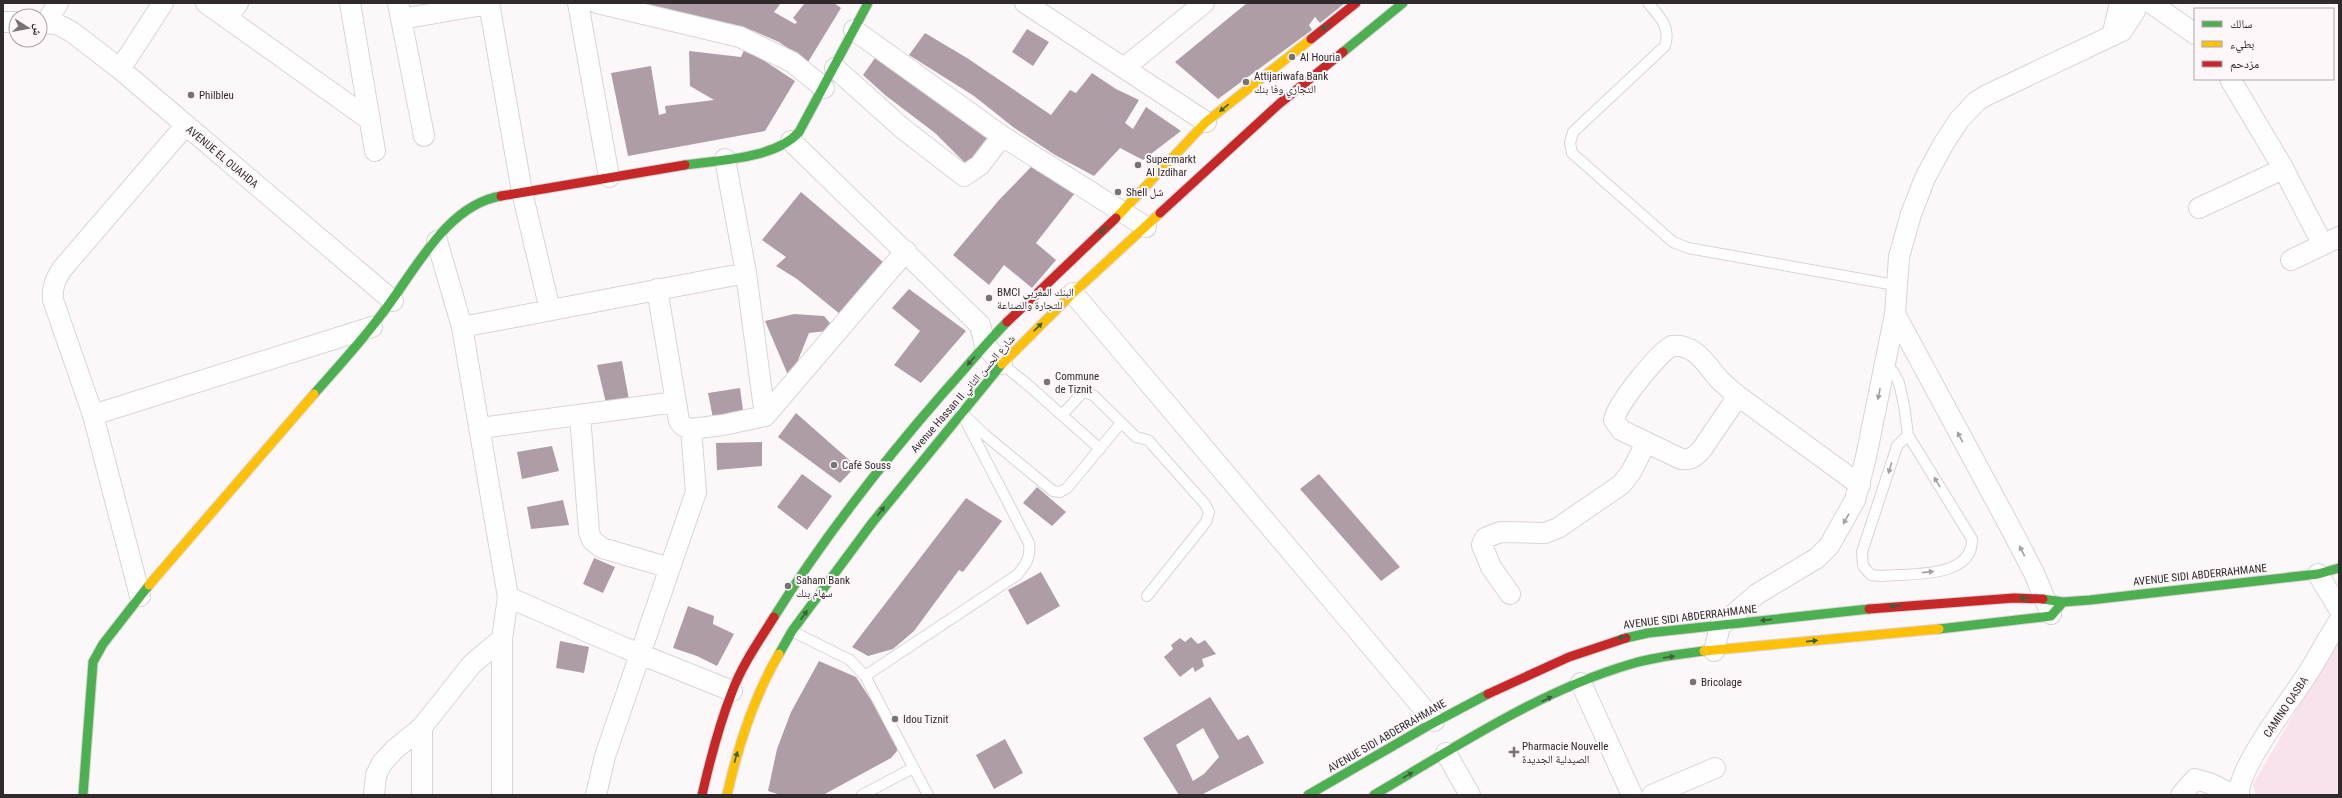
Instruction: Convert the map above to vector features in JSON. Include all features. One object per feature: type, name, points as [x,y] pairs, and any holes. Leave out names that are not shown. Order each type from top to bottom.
[{"type":"street","points":[[48,16],[58,3]]},
{"type":"street","points":[[120,69],[163,3]]},
{"type":"street","points":[[206,3],[233,11],[370,120]]},
{"type":"street","points":[[350,3],[375,151]]},
{"type":"street","points":[[578,3],[608,177]]},
{"type":"street","points":[[597,3],[740,37],[792,62],[824,88]]},
{"type":"street","points":[[83,795],[93,662],[103,644],[140,596],[393,302],[437,241],[460,215],[474,205],[492,197],[767,152],[791,141],[799,132],[824,88],[867,3]]},
{"type":"street","points":[[1025,3],[1206,122]]},
{"type":"street","points":[[1124,68],[1204,3]]},
{"type":"street","name":"Avenue Hassan II شارع الحسن الثاني","points":[[702,795],[709,763],[732,691],[770,621],[838,522],[912,428],[1001,328],[1123,212],[1206,122],[1263,83],[1356,3]]},
{"type":"street","name":"Avenue Hassan II شارع الحسن الثاني","points":[[727,795],[735,760],[754,704],[766,676],[792,631],[872,523],[960,412],[1018,347],[1073,293],[1146,227],[1277,101],[1403,3]]},
{"type":"street","points":[[2112,36],[2120,3]]},
{"type":"street","points":[[1714,651],[1720,626],[1745,602],[1772,583],[1817,558],[1829,546],[1855,500],[1860,485],[1894,314],[1895,285],[1899,257],[1925,178],[1959,120],[1977,101],[1987,95],[2122,31],[2135,11],[2136,3]]},
{"type":"street","points":[[2151,3],[2194,33]]},
{"type":"street","points":[[424,136],[400,11],[489,4],[522,192],[550,310]]},
{"type":"street","name":"AVENUE EL OUAHDA","points":[[48,23],[57,24],[72,32],[120,69],[393,302]]},
{"type":"street","points":[[854,30],[1002,136],[1146,227]]},
{"type":"street","points":[[835,68],[902,128],[964,176],[980,165],[1002,136]]},
{"type":"street","points":[[2226,80],[2240,106]]},
{"type":"street","points":[[2231,80],[2283,169],[2331,241],[2291,260]]},
{"type":"street","points":[[140,596],[93,415],[53,300],[54,284],[62,269],[185,126]]},
{"type":"street","points":[[791,141],[906,251],[980,325],[985,345],[1002,364]]},
{"type":"street","points":[[724,159],[746,272],[765,416]]},
{"type":"street","points":[[2199,208],[2283,169]]},
{"type":"street","points":[[437,241],[462,326],[481,428],[508,597],[502,639],[502,795]]},
{"type":"street","points":[[657,290],[679,421],[683,426],[691,429],[723,425],[765,416],[906,251]]},
{"type":"street","points":[[462,326],[746,272]]},
{"type":"street","points":[[1073,293],[1434,721]]},
{"type":"street","points":[[1894,314],[2053,605]]},
{"type":"street","points":[[980,325],[1001,328],[1018,347]]},
{"type":"street","points":[[93,415],[372,327]]},
{"type":"street","points":[[1738,396],[1702,449],[1692,458],[1681,459],[1646,443],[1618,428],[1614,420],[1623,399],[1669,348],[1679,346],[1692,351],[1701,357],[1717,377],[1738,396],[1860,485]]},
{"type":"street","points":[[481,428],[676,402]]},
{"type":"street","points":[[580,415],[589,532],[592,540],[602,548],[670,568]]},
{"type":"street","points":[[596,795],[605,756],[696,492],[691,429]]},
{"type":"street","points":[[1510,594],[1484,554],[1482,545],[1485,538],[1500,532],[1546,533],[1558,528],[1622,484],[1631,472],[1646,443]]},
{"type":"street","name":"AVENUE SIDI ABDERRAHMANE","points":[[1374,795],[1498,724],[1581,683],[1615,668],[1632,664],[1714,651],[2053,605],[2318,574],[2339,568]]},
{"type":"street","points":[[2318,574],[2339,609]]},
{"type":"street","points":[[508,597],[640,654],[732,691]]},
{"type":"street","name":"AVENUE SIDI ABDERRAHMANE","points":[[1308,795],[1434,721],[1506,684],[1596,646],[1619,638],[1648,632],[1720,626],[1910,604],[2014,598],[2053,605]]},
{"type":"street","name":"CAMINO QASBA","points":[[2239,795],[2243,777],[2265,738],[2307,675],[2339,621]]},
{"type":"street","points":[[374,795],[376,775],[382,763],[394,750],[422,727],[472,664],[502,639]]},
{"type":"street","points":[[1581,683],[1632,795]]},
{"type":"street","points":[[422,727],[422,795]]},
{"type":"street","points":[[1446,753],[1470,795]]},
{"type":"street","points":[[1652,795],[1715,768]]},
{"type":"street","points":[[2181,795],[2195,779],[2209,782],[2234,795]]},
{"type":"lane","points":[[1648,3],[1666,25],[1668,37],[1665,46],[1573,132],[1570,143],[1572,153],[1673,242],[1688,248],[1895,285]]},
{"type":"lane","points":[[1885,363],[1894,373],[1898,383],[1904,405],[1908,434],[1972,539],[1972,550],[1964,563],[1950,569],[1882,576],[1871,575],[1863,566],[1862,552],[1897,446],[1908,434]]},
{"type":"lane","points":[[1002,364],[1100,449]]},
{"type":"lane","points":[[1062,415],[1083,392],[1088,392],[1093,395],[1136,437],[1148,440],[1205,504],[1209,512],[1206,522],[1147,596]]},
{"type":"lane","points":[[960,412],[985,435],[1053,491],[1060,492],[1067,488],[1121,423]]},
{"type":"lane","points":[[865,676],[1017,575],[1027,562],[1030,554],[1028,544],[960,412]]},
{"type":"lane","points":[[792,631],[850,660],[865,676],[928,795]]},
{"type":"lane","points":[[862,795],[913,768]]},
{"type":"shaded area","points":[[2339,637],[2339,795],[2256,795],[2253,784]]},
{"type":"building","points":[[628,3],[781,3],[774,12],[795,24],[797,22],[793,18],[804,4],[802,3],[834,3],[841,8],[808,62],[779,42],[754,31]]},
{"type":"building","points":[[1247,3],[1345,3],[1320,23],[1315,17],[1309,25],[1312,30],[1218,99],[1175,62]]},
{"type":"building","points":[[1027,29],[1049,42],[1033,66],[1012,52]]},
{"type":"building","points":[[925,33],[967,58],[1051,115],[1070,90],[1076,93],[1092,73],[1116,89],[1139,100],[1125,123],[1133,129],[1146,107],[1181,131],[1143,160],[1120,148],[1094,176],[1055,155],[1013,127],[974,96],[909,55]]},
{"type":"building","points":[[745,48],[795,81],[765,131],[628,156],[611,73],[651,66],[659,115],[666,113],[665,106],[714,100],[690,86],[689,51],[741,57]]},
{"type":"building","points":[[875,58],[902,74],[991,138],[968,166],[935,133],[885,95],[863,75]]},
{"type":"building","points":[[1032,166],[1075,193],[1036,243],[1056,260],[1032,288],[1004,265],[989,285],[953,255],[999,200]]},
{"type":"building","points":[[801,192],[890,268],[846,319],[797,279],[776,266],[786,257],[762,240]]},
{"type":"building","points":[[909,289],[966,331],[921,383],[894,365],[920,331],[892,308]]},
{"type":"building","points":[[794,314],[824,316],[836,330],[809,333],[790,380],[765,321]]},
{"type":"building","points":[[622,361],[629,400],[606,403],[597,365]]},
{"type":"building","points":[[740,388],[743,410],[713,418],[708,393]]},
{"type":"building","points":[[796,413],[856,466],[840,483],[778,437]]},
{"type":"building","points":[[762,442],[762,466],[717,470],[716,443]]},
{"type":"building","points":[[552,446],[559,471],[522,479],[517,452]]},
{"type":"building","points":[[802,474],[832,496],[807,530],[777,507]]},
{"type":"building","points":[[1319,474],[1400,567],[1381,581],[1300,489]]},
{"type":"building","points":[[1037,487],[1066,512],[1052,526],[1023,503]]},
{"type":"building","points":[[966,498],[1002,521],[963,572],[959,570],[914,631],[893,649],[868,656],[852,647]]},
{"type":"building","points":[[563,500],[569,525],[531,529],[527,507]]},
{"type":"building","points":[[594,558],[615,567],[603,593],[583,584]]},
{"type":"building","points":[[1041,572],[1060,606],[1027,625],[1008,590]]},
{"type":"building","points":[[688,606],[714,616],[713,624],[734,634],[717,666],[697,656],[673,648]]},
{"type":"building","points":[[1191,637],[1198,644],[1205,640],[1216,654],[1202,659],[1204,666],[1195,672],[1193,667],[1180,677],[1164,657],[1173,649],[1171,645],[1180,638],[1185,642]]},
{"type":"building","points":[[560,641],[589,647],[584,673],[556,668]]},
{"type":"building","points":[[819,661],[856,677],[892,732],[898,746],[897,751],[891,758],[823,795],[781,795],[768,791],[777,749],[791,712]]},
{"type":"building","points":[[1210,697],[1238,740],[1248,735],[1264,763],[1201,795],[1179,795],[1143,738]],"holes":[[[1203,728],[1219,757],[1204,774],[1193,781],[1176,745]]]},
{"type":"building","points":[[1005,739],[1023,773],[994,789],[976,755]]},
{"type":"traffic: fast","points":[[685,165],[746,157],[776,148],[789,141],[799,132],[868,3]]},
{"type":"traffic: fast","points":[[1343,52],[1403,3]]},
{"type":"traffic: fast","points":[[314,394],[373,325],[418,262],[447,227],[463,213],[481,202],[501,196]]},
{"type":"traffic: fast","points":[[774,617],[833,529],[876,473],[944,392],[1007,322]]},
{"type":"traffic: fast","points":[[779,654],[792,631],[872,523],[1002,364]]},
{"type":"traffic: fast","points":[[2043,599],[2063,602],[2090,600],[2318,574],[2339,568]]},
{"type":"traffic: fast","points":[[83,795],[93,662],[103,644],[149,585]]},
{"type":"traffic: fast","points":[[1939,629],[2051,616],[2063,602]]},
{"type":"traffic: fast","points":[[1626,638],[1648,633],[1869,609]]},
{"type":"traffic: fast","points":[[1374,795],[1499,722],[1564,689],[1597,675],[1631,664],[1667,656],[1704,651]]},
{"type":"traffic: fast","points":[[1308,795],[1424,728],[1488,694]]},
{"type":"traffic: slow","points":[[1116,218],[1206,122],[1311,39]]},
{"type":"traffic: slow","points":[[1002,364],[1073,293],[1160,213]]},
{"type":"traffic: slow","points":[[149,585],[314,394]]},
{"type":"traffic: slow","points":[[1704,651],[1939,629]]},
{"type":"traffic: slow","points":[[727,795],[736,758],[747,723],[761,688],[779,654]]},
{"type":"traffic: jam","points":[[1311,39],[1356,3]]},
{"type":"traffic: jam","points":[[1160,213],[1279,104],[1343,52]]},
{"type":"traffic: jam","points":[[501,196],[685,165]]},
{"type":"traffic: jam","points":[[1007,322],[1116,218]]},
{"type":"traffic: jam","points":[[1869,609],[2014,598],[2043,599]]},
{"type":"traffic: jam","points":[[702,795],[715,743],[736,682],[774,617]]},
{"type":"traffic: jam","points":[[1488,694],[1569,657],[1626,638]]},
{"type":"place","name":"Al Houria","points":[[1292,57]]},
{"type":"place","name":"Attijariwafa Bank التجاري وفا بنك","points":[[1246,82]]},
{"type":"place","name":"Philbleu","points":[[191,95]]},
{"type":"place","name":"Supermarkt Al Izdihar","points":[[1138,165]]},
{"type":"place","name":"Shell شل","points":[[1118,192]]},
{"type":"place","name":"BMCI البنك المغربي للتجارة والصناعة","points":[[989,298]]},
{"type":"place","name":"Commune de Tiznit","points":[[1047,382]]},
{"type":"place","name":"Café Souss","points":[[834,465]]},
{"type":"place","name":"Saham Bank سهام بنك","points":[[788,586]]},
{"type":"place","name":"Bricolage","points":[[1693,682]]},
{"type":"place","name":"Idou Tiznit","points":[[895,719]]},
{"type":"place","name":"Pharmacie Nouvelle الصيدلية الجديدة","points":[[1514,752]]}]
